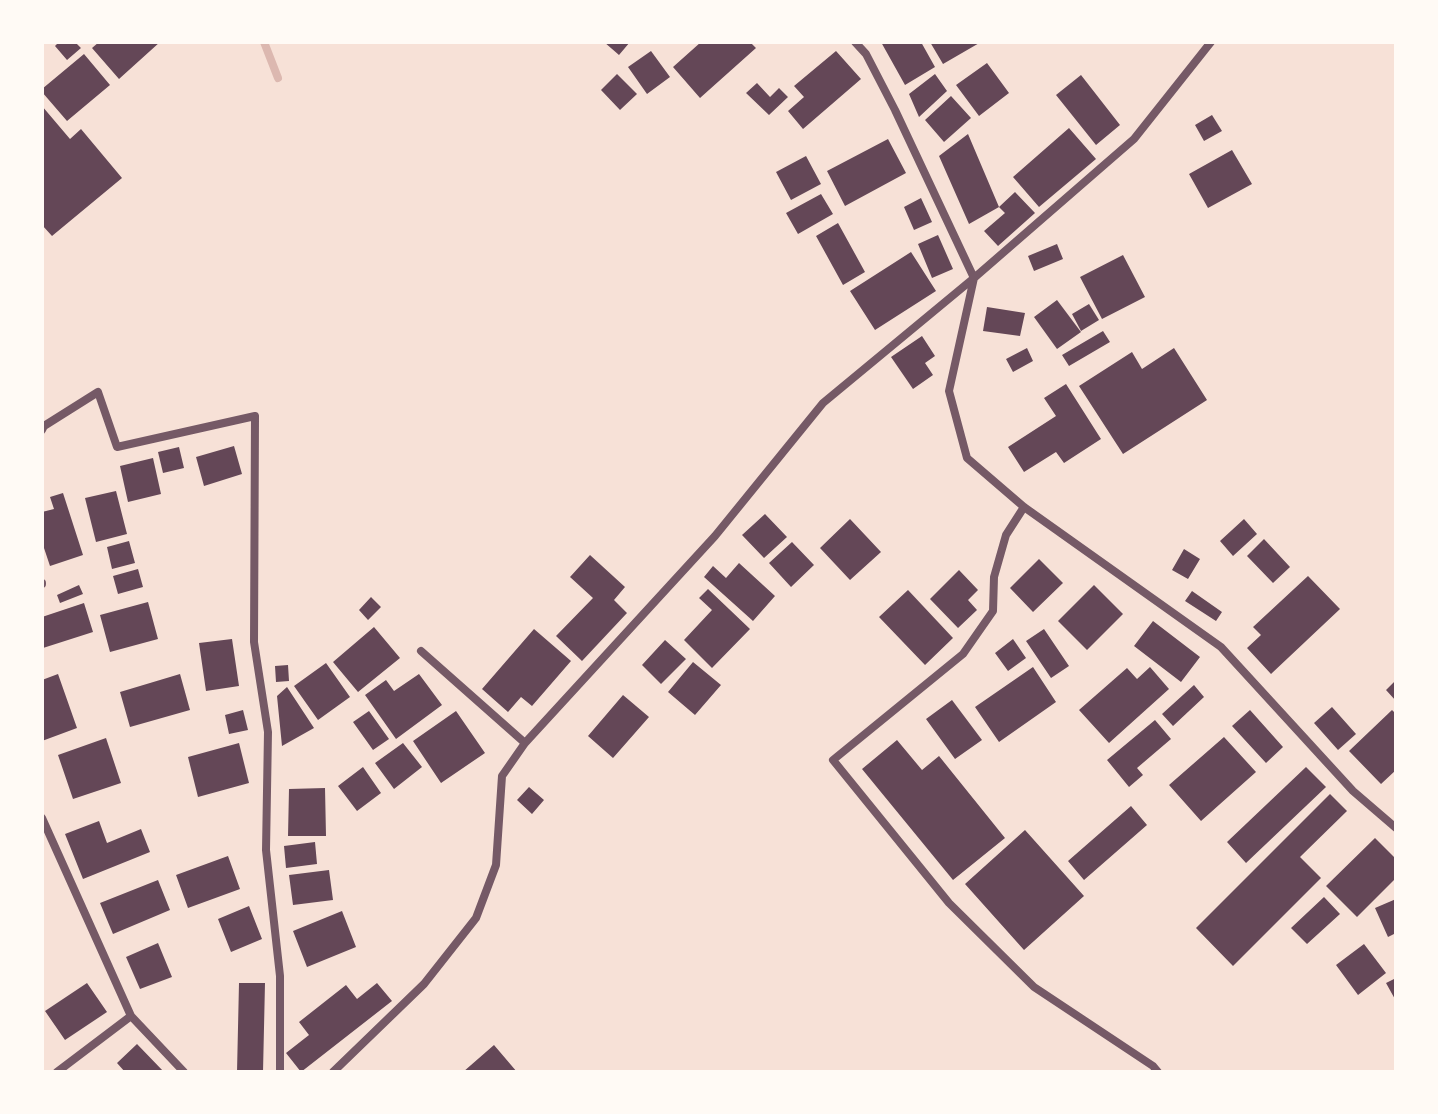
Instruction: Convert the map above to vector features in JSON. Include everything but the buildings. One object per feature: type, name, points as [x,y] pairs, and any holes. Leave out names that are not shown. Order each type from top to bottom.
[{"type":"street","points":[[855,42],[866,54],[895,110],[974,278],[949,391],[967,458],[1024,507],[1221,647],[1353,791],[1396,828]]},
{"type":"street","points":[[333,1072],[424,984],[476,918],[496,865],[502,776],[525,743],[715,536],[823,403],[974,278],[1134,139],[1211,42]]},
{"type":"street","points":[[42,430],[98,392],[117,447],[255,416],[254,642],[268,732],[266,850],[280,976],[280,1072]]},
{"type":"street","points":[[1024,507],[1006,535],[994,577],[993,611],[963,654],[833,760],[949,903],[1034,987],[1158,1072]]},
{"type":"street","points":[[421,651],[525,743]]},
{"type":"street","points":[[42,818],[131,1016],[184,1072]]},
{"type":"street","points":[[57,1072],[131,1016]]},
{"type":"waterway","points":[[264,42],[278,78]]}]
